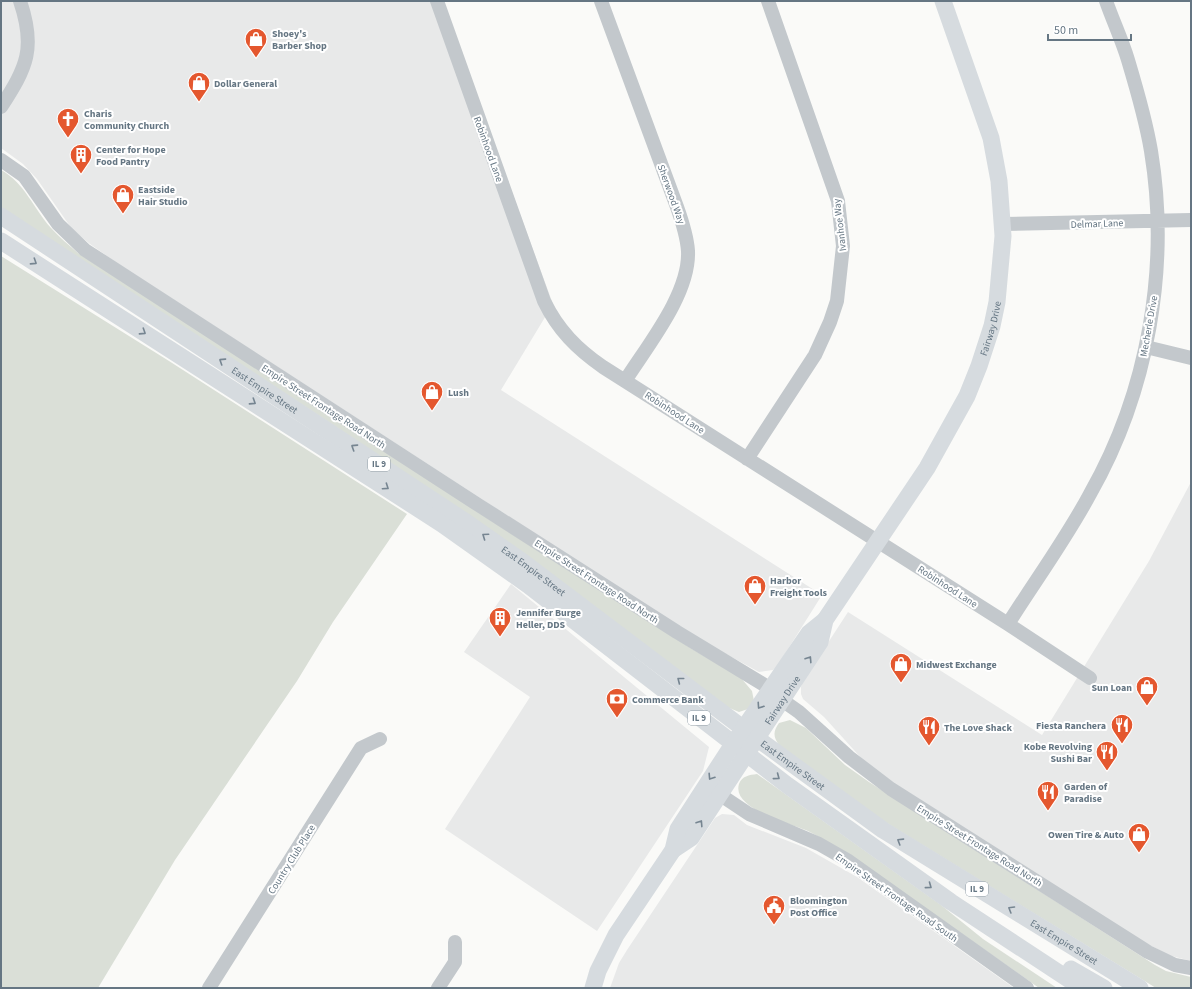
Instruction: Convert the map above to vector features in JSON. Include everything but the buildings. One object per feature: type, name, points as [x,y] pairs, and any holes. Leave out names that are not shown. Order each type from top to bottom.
[{"type":"main road","name":"Fairway Drive","points":[[673,850],[691,838],[746,754],[750,734],[777,695],[809,633],[825,620],[879,542],[927,468],[967,396],[992,326],[997,302],[1003,249],[999,181],[992,138],[943,1]]},
{"type":"main road","name":"East Empire Street","points":[[1,216],[426,495],[523,562],[750,734],[883,830],[1140,988]]},
{"type":"main road","name":"East Empire Street","points":[[1,241],[442,524],[528,585],[732,744],[951,902],[1082,988]]},
{"type":"main road","name":"Fairway Drive","points":[[592,988],[598,971],[616,935],[673,850],[678,829],[732,744],[750,734]]},
{"type":"main road","points":[[1032,956],[1060,962],[1104,988]]},
{"type":"street","points":[[1,107],[22,71],[28,52],[28,28],[20,1]]},
{"type":"street","name":"Robinhood Lane","points":[[438,1],[484,136],[550,313],[564,334],[578,348],[625,381],[1008,624],[1090,678]]},
{"type":"street","name":"Sherwood Way","points":[[601,1],[677,207],[688,250],[686,273],[668,313],[625,381]]},
{"type":"street","name":"Ivanhoe Way","points":[[747,459],[815,354],[830,322],[837,301],[843,246],[838,201],[768,1]]},
{"type":"street","name":"Mecherle Drive","points":[[1008,624],[1090,494],[1106,463],[1128,409],[1146,347],[1155,282],[1158,221],[1153,170],[1146,127],[1128,60],[1106,1]]},
{"type":"street","name":"Empire Street Frontage Road North","points":[[1,160],[24,176],[58,224],[85,250],[505,522],[777,695],[799,712],[845,754],[891,789],[1148,952],[1174,965],[1191,968]]},
{"type":"street","name":"Delmar Lane","points":[[1002,224],[1191,220]]},
{"type":"street","points":[[1146,347],[1191,358]]},
{"type":"street","name":"Country Club Place","points":[[209,988],[361,748],[380,739]]},
{"type":"street","name":"Empire Street Frontage Road South","points":[[719,794],[748,814],[819,844],[847,860],[1027,988]]},
{"type":"street","points":[[438,988],[455,962],[455,942]]},
{"type":"shaded area","points":[[1,1],[442,1],[553,304],[501,390],[822,595],[776,668],[773,670],[759,672],[695,637],[117,263],[72,229],[37,179],[23,164],[1,148]]},
{"type":"shaded area","points":[[1,170],[9,175],[23,189],[51,228],[78,253],[487,518],[692,649],[741,678],[752,691],[754,701],[748,709],[739,712],[727,707],[474,519],[1,208]]},
{"type":"shaded area","points":[[1,256],[169,361],[407,514],[333,622],[297,681],[175,860],[98,988],[1,988]]},
{"type":"shaded area","points":[[1191,482],[1191,961],[1168,955],[1128,933],[894,783],[863,760],[824,717],[803,699],[801,687],[803,681],[848,612],[1042,735],[1149,561]]},
{"type":"shaded area","points":[[511,584],[709,747],[703,771],[597,931],[445,829],[530,697],[464,652]]},
{"type":"shaded area","points":[[790,720],[806,728],[845,765],[869,782],[1155,965],[1166,971],[1191,977],[1191,988],[1156,988],[882,820],[779,745],[774,734],[776,729],[779,723]]},
{"type":"shaded area","points":[[757,774],[941,905],[983,939],[1057,988],[1039,988],[854,858],[808,831],[777,820],[753,808],[744,801],[739,793],[739,784],[740,781],[749,775]]},
{"type":"shaded area","points":[[722,814],[734,815],[747,825],[806,848],[857,877],[1014,988],[610,988],[619,963],[627,950],[715,818]]},
{"type":"place","name":"Shoey's Barber Shop","points":[[256,58]]},
{"type":"place","name":"Dollar General","points":[[199,102]]},
{"type":"place","name":"Charis Community Church","points":[[68,138]]},
{"type":"place","name":"Center for Hope Food Pantry","points":[[81,174]]},
{"type":"place","name":"Eastside Hair Studio","points":[[123,214]]},
{"type":"place","name":"Lush","points":[[432,412]]},
{"type":"place","name":"Harbor Freight Tools","points":[[755,606]]},
{"type":"place","name":"Jennifer Burge Heller, DDS","points":[[500,638]]},
{"type":"place","name":"Midwest Exchange","points":[[901,684]]},
{"type":"place","name":"Sun Loan","points":[[1147,706]]},
{"type":"place","name":"Commerce Bank","points":[[617,718]]},
{"type":"place","name":"Fiesta Ranchera","points":[[1122,744]]},
{"type":"place","name":"The Love Shack","points":[[929,746]]},
{"type":"place","name":"Kobe Revolving Sushi Bar","points":[[1107,772]]},
{"type":"place","name":"Garden of Paradise","points":[[1048,812]]},
{"type":"place","name":"Owen Tire & Auto","points":[[1139,854]]},
{"type":"place","name":"Bloomington Post Office","points":[[774,926]]}]
